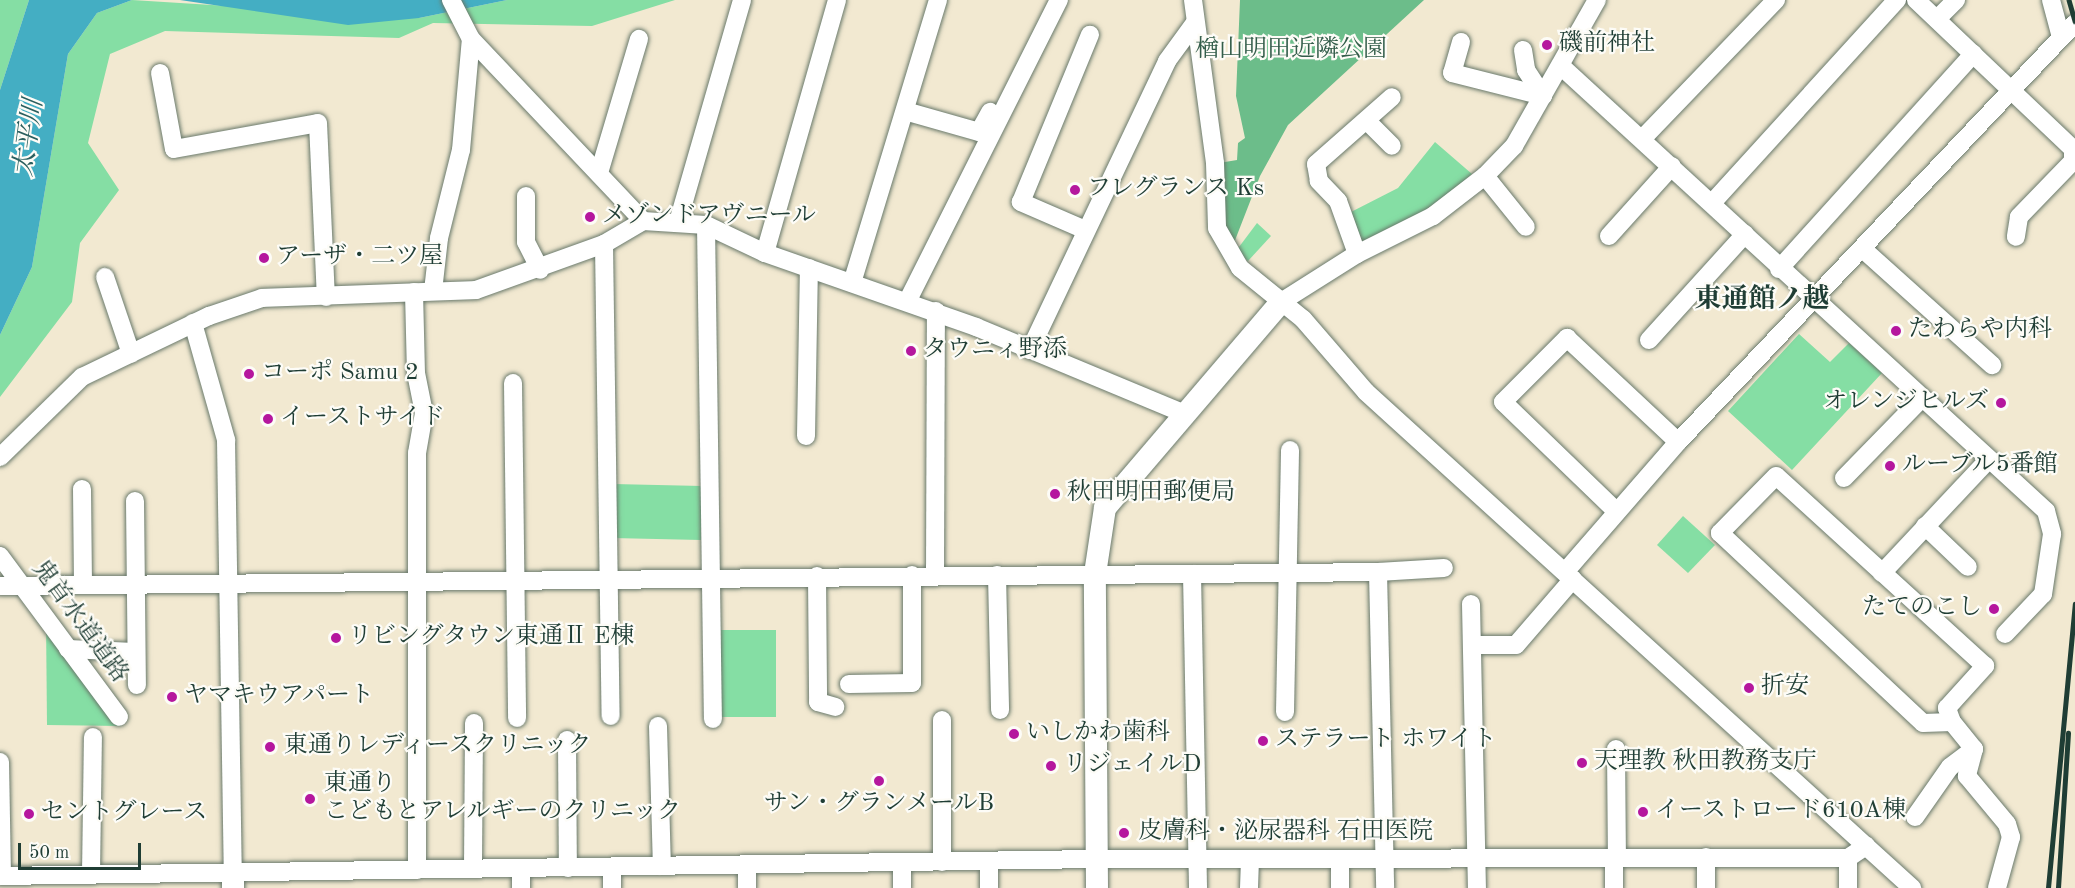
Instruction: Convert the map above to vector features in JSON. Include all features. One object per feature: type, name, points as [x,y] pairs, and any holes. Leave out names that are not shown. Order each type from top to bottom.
[{"type":"street","points":[[452,0],[471,39],[643,221]]},
{"type":"street","points":[[678,222],[742,0]]},
{"type":"street","points":[[765,253],[837,0]]},
{"type":"street","points":[[852,283],[938,0]]},
{"type":"street","points":[[907,302],[1059,0]]},
{"type":"street","points":[[1193,0],[1194,24],[1215,163],[1217,228],[1240,267],[1303,319],[1366,392],[1912,888]]},
{"type":"street","points":[[1097,888],[1095,574],[1106,508],[1183,413],[1281,302],[1357,254],[1433,216],[1485,176],[1514,146],[1562,67],[1597,0]]},
{"type":"street","points":[[1643,138],[1776,0]]},
{"type":"street","points":[[1712,203],[1897,0]]},
{"type":"street","points":[[1916,0],[2073,149],[2073,161],[2019,217],[2016,237]]},
{"type":"street","points":[[1937,19],[1956,0]]},
{"type":"street","points":[[2051,0],[2061,38]]},
{"type":"street","points":[[905,111],[979,132],[1040,22]]},
{"type":"street","points":[[1472,645],[1516,645],[1616,511],[1678,442],[1865,251],[2011,89],[2075,23]]},
{"type":"street","points":[[1030,350],[1083,229],[1167,61],[1194,24]]},
{"type":"street","points":[[1083,229],[1021,202],[1090,35]]},
{"type":"street","points":[[422,876],[421,583],[417,453],[424,413],[416,373],[424,291],[461,150],[471,39]]},
{"type":"street","points":[[599,173],[639,39]]},
{"type":"street","points":[[1461,42],[1452,73],[1543,96]]},
{"type":"street","points":[[1523,50],[1526,70],[1543,96]]},
{"type":"street","points":[[1779,269],[1973,54]]},
{"type":"street","points":[[1562,67],[1643,138],[1815,303],[2046,511],[2052,534],[2043,594],[2005,634]]},
{"type":"street","points":[[160,73],[174,149],[318,123],[326,297]]},
{"type":"street","points":[[1357,254],[1338,201],[1319,181],[1316,164],[1367,121],[1392,96]]},
{"type":"street","points":[[1367,121],[1392,146]]},
{"type":"street","points":[[1609,236],[1672,166]]},
{"type":"street","points":[[1485,176],[1526,227]]},
{"type":"street","points":[[526,196],[526,242],[540,270]]},
{"type":"street","points":[[0,457],[82,377],[193,323],[262,298],[476,290],[540,270],[604,244],[643,221],[706,225],[765,253],[936,311],[1183,413]]},
{"type":"street","points":[[706,225],[708,577],[713,719]]},
{"type":"street","points":[[1648,340],[1745,234]]},
{"type":"street","points":[[604,244],[606,578],[611,716]]},
{"type":"street","points":[[1865,251],[1992,365]]},
{"type":"street","points":[[806,436],[809,268]]},
{"type":"street","points":[[105,277],[131,354]]},
{"type":"street","points":[[935,574],[936,311]]},
{"type":"street","points":[[193,323],[226,440],[231,584],[233,881]]},
{"type":"street","points":[[1616,511],[1503,402],[1567,338],[1678,442]]},
{"type":"street","points":[[513,383],[517,718]]},
{"type":"street","points":[[1844,478],[1921,399]]},
{"type":"street","points":[[1285,712],[1290,450]]},
{"type":"street","points":[[1882,573],[1989,459]]},
{"type":"street","points":[[1952,722],[1923,723],[1720,533],[1776,476],[1985,666],[1947,708],[1952,722],[1974,749]]},
{"type":"street","points":[[82,489],[83,585]]},
{"type":"street","points":[[135,501],[134,652],[137,685]]},
{"type":"street","points":[[1925,526],[1968,567]]},
{"type":"street","name":"鬼首水道道路","points":[[0,556],[119,717]]},
{"type":"street","points":[[0,586],[421,583],[935,574],[1378,572],[1444,568]]},
{"type":"street","points":[[1378,572],[1385,888]]},
{"type":"street","points":[[1192,574],[1198,888]]},
{"type":"street","points":[[849,684],[912,683],[912,575]]},
{"type":"street","points":[[998,575],[1000,710]]},
{"type":"street","points":[[817,576],[818,702],[835,707]]},
{"type":"street","points":[[1471,604],[1477,888]]},
{"type":"street","points":[[68,649],[134,652]]},
{"type":"street","points":[[942,720],[942,862]]},
{"type":"street","points":[[473,869],[474,723]]},
{"type":"street","points":[[657,726],[662,866]]},
{"type":"street","points":[[91,875],[93,737]]},
{"type":"street","points":[[567,740],[568,868]]},
{"type":"street","points":[[1614,888],[1616,749]]},
{"type":"street","points":[[1915,817],[1950,767],[1974,749]]},
{"type":"street","points":[[1974,749],[1967,776],[2007,824],[2011,837],[1998,888]]},
{"type":"street","points":[[0,762],[1,876],[91,875],[233,881],[422,876],[473,869],[1097,859],[1848,858],[1866,846]]},
{"type":"street","points":[[1706,857],[1706,888]]},
{"type":"street","points":[[1848,858],[1848,888]]},
{"type":"street","points":[[1249,888],[1250,859]]},
{"type":"street","points":[[1340,859],[1340,888]]},
{"type":"street","points":[[989,861],[989,888]]},
{"type":"street","points":[[902,862],[902,888]]},
{"type":"street","points":[[747,865],[747,888]]},
{"type":"street","points":[[612,867],[612,888]]},
{"type":"street","points":[[521,869],[521,888]]},
{"type":"green space","points":[[0,0],[29,0],[0,90]]},
{"type":"green space","points":[[132,0],[419,18],[507,0],[675,0],[592,26],[433,23],[399,38],[165,31],[110,54],[88,143],[119,190],[80,243],[72,302],[0,397],[0,335],[32,267],[68,54],[97,13]]},
{"type":"green space","name":"楢山明田近隣公園","points":[[1240,0],[1424,0],[1288,125],[1260,176],[1232,248],[1226,239],[1219,163],[1237,160],[1238,143],[1245,138],[1236,96]]},
{"type":"green space","points":[[1435,142],[1472,174],[1428,212],[1363,244],[1351,212],[1398,188]]},
{"type":"green space","points":[[1257,223],[1271,236],[1248,261],[1236,251]]},
{"type":"green space","points":[[1799,334],[1830,362],[1849,343],[1882,373],[1792,470],[1728,411]]},
{"type":"green space","points":[[613,484],[702,486],[701,540],[612,538]]},
{"type":"green space","points":[[1683,516],[1715,545],[1688,573],[1657,545]]},
{"type":"green space","points":[[46,619],[68,649],[121,726],[47,725]]},
{"type":"green space","points":[[717,630],[776,630],[776,717],[717,717]]},
{"type":"water","name":"太平川","points":[[29,0],[132,0],[97,13],[68,54],[32,267],[0,335],[0,90]]},
{"type":"water","points":[[180,0],[507,0],[419,18],[348,25]]},
{"type":"railway","points":[[2069,0],[2075,21]]},
{"type":"railway","points":[[2048,888],[2075,604]]},
{"type":"railway","points":[[2058,888],[2068,733]]},
{"type":"place","name":"磯前神社","points":[[1547,45]]},
{"type":"place","name":"フレグランス Ks","points":[[1075,190]]},
{"type":"place","name":"メゾンドアヴニール","points":[[590,217]]},
{"type":"place","name":"アーザ・二ツ屋","points":[[264,258]]},
{"type":"place","name":"たわらや内科","points":[[1896,331]]},
{"type":"place","name":"タウニィ野添","points":[[911,351]]},
{"type":"place","name":"コーポ Samu 2","points":[[249,374]]},
{"type":"place","name":"オレンジヒルズ","points":[[2001,403]]},
{"type":"place","name":"イーストサイド","points":[[268,419]]},
{"type":"place","name":"ルーブル5番館","points":[[1890,466]]},
{"type":"place","name":"秋田明田郵便局","points":[[1055,494]]},
{"type":"place","name":"たてのこし","points":[[1994,609]]},
{"type":"place","name":"リビングタウン東通Ⅱ E棟","points":[[336,638]]},
{"type":"place","name":"折安","points":[[1749,688]]},
{"type":"place","name":"ヤマキウアパート","points":[[172,697]]},
{"type":"place","name":"いしかわ歯科","points":[[1014,734]]},
{"type":"place","name":"ステラート ホワイト","points":[[1263,741]]},
{"type":"place","name":"東通りレディースクリニック","points":[[270,747]]},
{"type":"place","name":"天理教 秋田教務支庁","points":[[1582,763]]},
{"type":"place","name":"リジェイルD","points":[[1051,766]]},
{"type":"place","name":"サン・グランメールB","points":[[879,781]]},
{"type":"place","name":"東通り こどもとアレルギーのクリニック","points":[[310,799]]},
{"type":"place","name":"イーストロード610A棟","points":[[1643,812]]},
{"type":"place","name":"セントグレース","points":[[29,814]]},
{"type":"place","name":"皮膚科・泌尿器科 石田医院","points":[[1124,833]]},
{"type":"district","name":"東通館ノ越","points":[[1762,300]]}]
